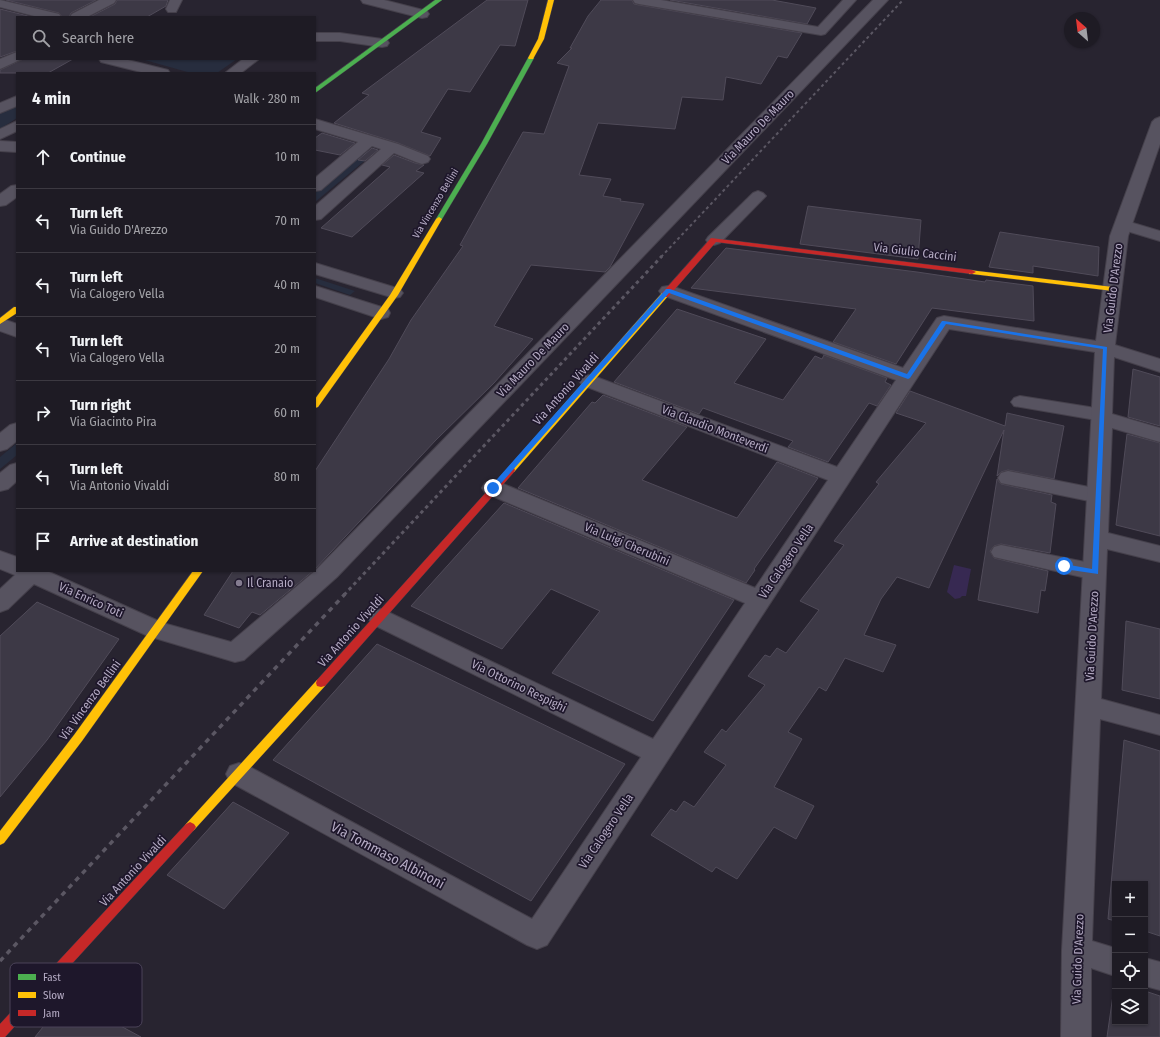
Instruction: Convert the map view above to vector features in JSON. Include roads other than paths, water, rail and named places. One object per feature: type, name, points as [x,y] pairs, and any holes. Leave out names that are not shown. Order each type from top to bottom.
[{"type":"main road","points":[[316,90],[422,14],[439,0]]},
{"type":"main road","name":"Via Vincenzo Bellini","points":[[316,405],[394,293],[484,144],[541,39],[551,0]]},
{"type":"main road","name":"Via Giulio Caccini","points":[[714,240],[1113,289]]},
{"type":"main road","name":"Via Antonio Vivaldi","points":[[65,963],[380,618],[493,488],[714,240]]},
{"type":"main road","points":[[0,323],[16,310]]},
{"type":"main road","name":"Via Vincenzo Bellini","points":[[0,840],[78,738],[197,572]]},
{"type":"main road","name":"Via Antonio Vivaldi","points":[[0,1033],[10,1022]]},
{"type":"street","points":[[80,16],[109,0]]},
{"type":"street","points":[[368,0],[422,14]]},
{"type":"street","name":"Via Mauro De Mauro","points":[[156,630],[235,653],[329,571],[881,0]]},
{"type":"street","points":[[0,3],[50,16]]},
{"type":"street","points":[[316,37],[340,37],[382,43]]},
{"type":"street","points":[[0,65],[16,57]]},
{"type":"street","points":[[110,60],[158,72]]},
{"type":"street","name":"Via Guido D'Arezzo","points":[[1076,1037],[1088,705],[1105,348],[1119,236],[1154,159],[1160,122]]},
{"type":"street","points":[[316,124],[392,147],[422,159]]},
{"type":"street","points":[[316,185],[370,140]]},
{"type":"street","points":[[0,146],[16,147]]},
{"type":"street","points":[[316,214],[392,147]]},
{"type":"street","points":[[0,201],[16,191]]},
{"type":"street","points":[[316,268],[394,293]]},
{"type":"street","points":[[316,291],[381,313]]},
{"type":"street","points":[[668,291],[908,377]]},
{"type":"street","name":"Via Calogero Vella","points":[[537,936],[944,322],[1105,348]]},
{"type":"street","points":[[0,323],[16,331]]},
{"type":"street","points":[[1105,348],[1160,366]]},
{"type":"street","name":"Via Claudio Monteverdi","points":[[589,381],[842,477]]},
{"type":"street","points":[[1102,416],[1160,435]]},
{"type":"street","points":[[0,444],[16,431]]},
{"type":"street","points":[[0,484],[16,471]]},
{"type":"street","name":"Via Luigi Cherubini","points":[[493,488],[760,600]]},
{"type":"street","points":[[1096,538],[1160,554]]},
{"type":"street","name":"Via Enrico Toti","points":[[0,559],[16,566]]},
{"type":"street","points":[[0,603],[26,572]]},
{"type":"street","name":"Via Enrico Toti","points":[[29,572],[156,630]]},
{"type":"street","name":"Via Ottorino Respighi","points":[[380,618],[658,754]]},
{"type":"street","points":[[1088,705],[1160,725]]},
{"type":"street","name":"Via Tommaso Albinoni","points":[[239,774],[537,936]]},
{"type":"street","points":[[1078,950],[1112,961]]},
{"type":"street","points":[[1148,973],[1160,976]]},
{"type":"lane","points":[[639,0],[821,31],[850,0]]},
{"type":"lane","points":[[233,72],[251,60]]},
{"type":"lane","points":[[0,109],[16,101]]},
{"type":"lane","points":[[0,135],[16,126]]},
{"type":"lane","points":[[714,240],[758,196]]},
{"type":"lane","points":[[1123,225],[1160,236]]},
{"type":"lane","points":[[1020,402],[1102,416]]},
{"type":"lane","points":[[1008,478],[1099,496]]},
{"type":"lane","points":[[1001,552],[1095,572]]},
{"type":"railway","points":[[661,257],[903,0]]},
{"type":"railway","points":[[344,595],[662,256]]},
{"type":"railway","points":[[0,961],[345,594]]},
{"type":"place","name":"Il Cranaio","points":[[239,583]]}]
